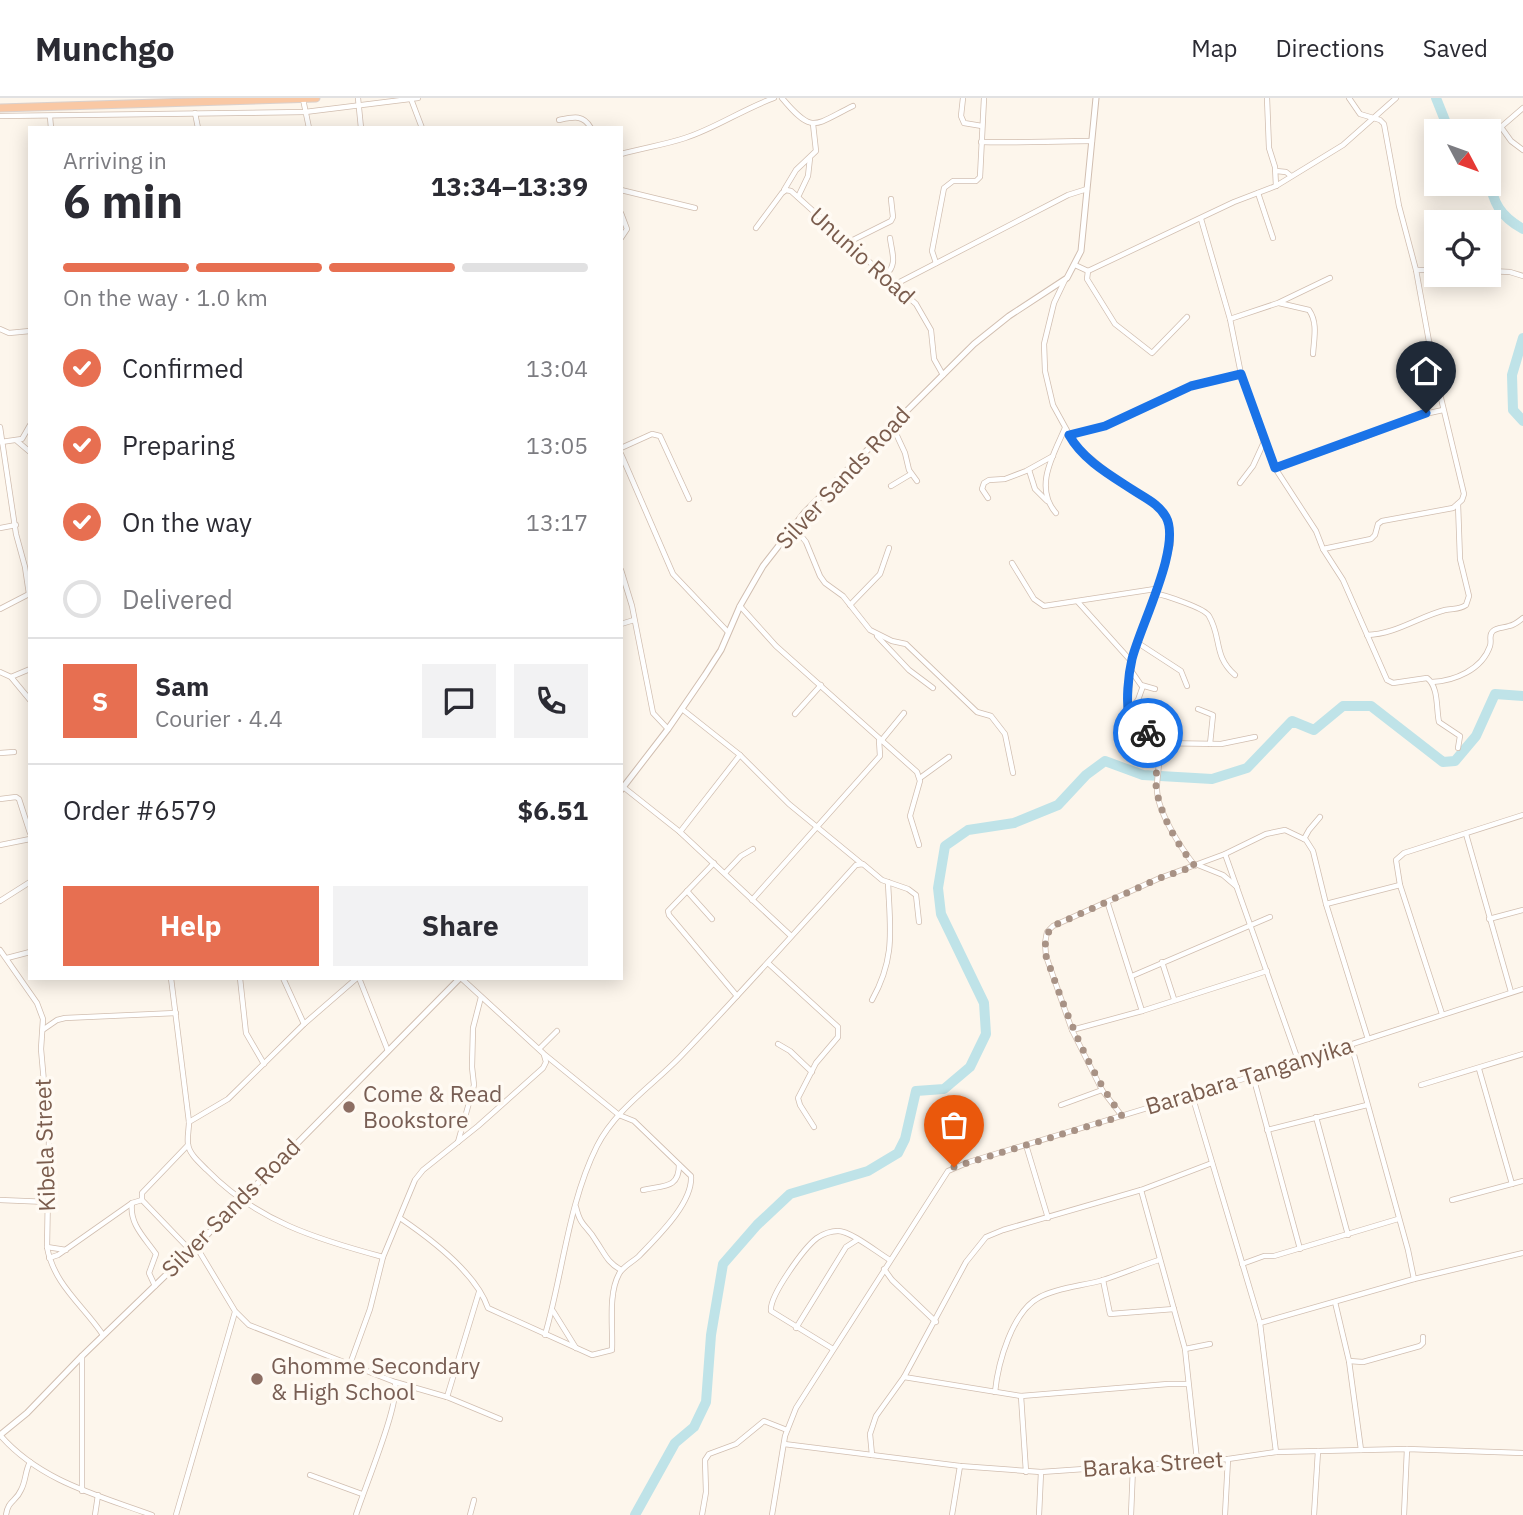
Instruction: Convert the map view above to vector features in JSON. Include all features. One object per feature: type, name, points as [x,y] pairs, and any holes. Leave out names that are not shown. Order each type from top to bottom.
[{"type":"highway","points":[[0,108],[81,102],[316,98]]},
{"type":"street","points":[[358,98],[361,126]]},
{"type":"street","points":[[0,116],[305,112],[418,98]]},
{"type":"street","points":[[623,154],[683,139],[774,98]]},
{"type":"street","points":[[782,98],[802,120],[813,124],[853,106]]},
{"type":"street","points":[[963,98],[961,116],[964,123],[982,126]]},
{"type":"street","points":[[936,263],[932,251],[944,187],[953,181],[978,180],[984,98]]},
{"type":"street","points":[[1096,98],[1081,251],[1054,303],[1044,344],[1045,371],[1053,405],[1083,454],[1158,507],[1167,518],[1171,544],[1131,661],[1129,718],[1156,743],[1156,790],[1174,835],[1196,865],[1223,875],[1237,887]]},
{"type":"street","points":[[1267,98],[1269,148],[1276,171],[1276,186]]},
{"type":"street","points":[[1323,549],[1371,539],[1378,524],[1382,522],[1453,508],[1464,494],[1443,410],[1384,124],[1380,120],[1360,114],[1349,98]]},
{"type":"street","points":[[1075,265],[1088,271],[1276,186],[1343,145],[1396,98]]},
{"type":"street","points":[[303,99],[308,126]]},
{"type":"street","points":[[410,99],[421,126]]},
{"type":"street","points":[[1523,108],[1501,127],[1511,141],[1523,150]]},
{"type":"street","points":[[195,113],[198,126]]},
{"type":"street","points":[[559,120],[577,116],[590,126]]},
{"type":"street","points":[[50,117],[51,126]]},
{"type":"street","points":[[756,228],[796,170],[814,155],[817,147],[813,124]]},
{"type":"street","points":[[981,142],[1092,142]]},
{"type":"street","points":[[798,197],[808,176],[810,158]]},
{"type":"street","points":[[1276,171],[1286,172],[1291,176]]},
{"type":"street","points":[[894,285],[1068,195],[1087,189]]},
{"type":"street","points":[[623,190],[695,208]]},
{"type":"street","name":"Ununio Road","points":[[782,193],[788,190],[798,197],[921,310],[931,330],[934,359],[943,375]]},
{"type":"street","points":[[1258,192],[1273,238]]},
{"type":"street","points":[[848,243],[891,220],[891,199]]},
{"type":"street","points":[[623,218],[627,229],[623,234]]},
{"type":"street","points":[[1201,219],[1230,320],[1241,374],[1264,442],[1275,468],[1316,531],[1323,549],[1343,580],[1390,683],[1427,678],[1432,682],[1445,682],[1462,676],[1489,648],[1490,634],[1495,629],[1511,626],[1523,618]]},
{"type":"street","points":[[885,276],[893,266],[894,254],[890,238]]},
{"type":"street","points":[[1416,270],[1424,270]]},
{"type":"street","points":[[1088,271],[1087,279],[1115,324],[1152,353],[1187,317]]},
{"type":"street","points":[[1501,272],[1523,276]]},
{"type":"street","name":"Silver Sands Road","points":[[623,787],[668,729],[721,650],[740,606],[763,566],[804,512],[974,344],[1009,316],[1067,278]]},
{"type":"street","points":[[1230,320],[1278,303],[1330,278]]},
{"type":"street","points":[[1278,303],[1309,310],[1312,314],[1315,325],[1313,354]]},
{"type":"street","points":[[0,329],[9,333],[28,331]]},
{"type":"street","points":[[1069,435],[1105,426],[1191,386],[1241,374]]},
{"type":"street","points":[[1414,379],[1425,414]]},
{"type":"street","points":[[1275,468],[1443,410]]},
{"type":"street","points":[[891,425],[905,453],[911,474],[917,481]]},
{"type":"street","points":[[0,427],[28,589]]},
{"type":"street","points":[[1,442],[22,439],[28,428]]},
{"type":"street","points":[[1048,501],[1046,473],[1065,428]]},
{"type":"street","points":[[623,447],[652,434],[660,436],[689,499]]},
{"type":"street","points":[[18,441],[28,450]]},
{"type":"street","points":[[1240,483],[1253,466],[1264,442]]},
{"type":"street","points":[[988,498],[982,489],[984,483],[1029,470],[1053,456]]},
{"type":"street","points":[[623,459],[673,574],[728,632]]},
{"type":"street","points":[[1029,470],[1035,489],[1056,513]]},
{"type":"street","points":[[891,486],[911,474]]},
{"type":"street","points":[[1366,635],[1390,632],[1443,610],[1460,609],[1466,605],[1469,596],[1460,559],[1460,502]]},
{"type":"street","points":[[0,528],[16,525]]},
{"type":"street","points":[[794,527],[806,542],[825,583],[843,596],[909,670],[933,688]]},
{"type":"street","points":[[850,605],[880,574],[889,548]]},
{"type":"street","points":[[1012,563],[1039,604],[1044,606],[1155,591],[1201,610],[1209,615],[1224,665],[1235,675]]},
{"type":"street","points":[[623,578],[653,713],[668,729]]},
{"type":"street","points":[[0,609],[28,595]]},
{"type":"street","points":[[1078,601],[1131,661]]},
{"type":"street","points":[[740,606],[776,646],[906,760],[920,778]]},
{"type":"street","points":[[623,623],[634,620]]},
{"type":"street","points":[[874,632],[892,641],[906,644],[977,712],[991,716],[1005,734],[1013,773]]},
{"type":"street","points":[[1138,643],[1181,671],[1187,686]]},
{"type":"street","points":[[11,677],[28,670]]},
{"type":"street","points":[[1130,670],[1143,686],[1155,689]]},
{"type":"street","points":[[0,672],[11,677],[28,698]]},
{"type":"street","points":[[1432,682],[1439,722],[1460,736],[1458,748]]},
{"type":"street","points":[[795,714],[821,685]]},
{"type":"street","points":[[1128,710],[1138,700],[1143,686]]},
{"type":"street","points":[[682,709],[740,755],[789,804],[863,864],[888,882],[916,895],[919,922]]},
{"type":"street","points":[[1198,709],[1213,715],[1210,744]]},
{"type":"street","points":[[752,900],[880,756],[880,739],[904,713]]},
{"type":"street","points":[[1156,743],[1232,743],[1255,737]]},
{"type":"street","points":[[0,753],[14,752]]},
{"type":"street","points":[[681,832],[740,755]]},
{"type":"street","points":[[919,845],[909,816],[920,778],[949,757]]},
{"type":"street","points":[[623,789],[681,832],[790,935]]},
{"type":"street","points":[[0,799],[19,799],[28,827]]},
{"type":"street","points":[[1442,1014],[1400,885],[1396,860],[1400,855],[1523,816]]},
{"type":"street","points":[[1304,839],[1320,817]]},
{"type":"street","points":[[1122,1116],[1102,1090],[1072,1030],[1046,956],[1047,932],[1053,926],[1108,904],[1160,878],[1225,854],[1276,831],[1285,830],[1304,839],[1313,851],[1326,904],[1368,1039]]},
{"type":"street","points":[[1466,834],[1511,992]]},
{"type":"street","points":[[0,845],[28,839]]},
{"type":"street","points":[[724,873],[741,856],[753,849]]},
{"type":"street","points":[[1225,854],[1298,1060]]},
{"type":"street","points":[[714,863],[668,911],[737,996]]},
{"type":"street","points":[[545,1335],[576,1206],[598,1145],[619,1115],[671,1066],[856,865],[863,864]]},
{"type":"street","points":[[872,1000],[885,971],[892,934],[888,882]]},
{"type":"street","points":[[0,901],[28,883]]},
{"type":"street","points":[[1326,904],[1400,885]]},
{"type":"street","points":[[687,891],[712,919]]},
{"type":"street","points":[[1108,904],[1142,1011]]},
{"type":"street","points":[[1489,919],[1523,910]]},
{"type":"street","points":[[1132,976],[1270,917]]},
{"type":"street","name":"Kibela Street","points":[[0,950],[37,1003],[43,1018],[41,1049],[49,1138],[49,1258],[62,1285],[103,1335]]},
{"type":"street","points":[[7,958],[28,953]]},
{"type":"street","points":[[1162,962],[1174,999]]},
{"type":"street","points":[[768,963],[838,1027],[838,1037],[816,1063],[798,1098],[814,1127]]},
{"type":"street","points":[[1072,1030],[1267,971]]},
{"type":"street","points":[[171,980],[189,1122],[188,1145],[198,1161],[241,1200],[292,1229],[325,1242],[383,1257]]},
{"type":"street","points":[[240,980],[246,1033],[264,1064]]},
{"type":"street","points":[[284,980],[304,1024]]},
{"type":"street","points":[[189,1122],[228,1099],[304,1024],[356,980]]},
{"type":"street","points":[[359,980],[388,1051]]},
{"type":"street","name":"Silver Sands Road","points":[[0,1435],[27,1413],[155,1286],[458,980]]},
{"type":"street","points":[[400,1218],[437,1243],[484,1297],[488,1308],[592,1355],[612,1349],[614,1296],[621,1270],[639,1256],[687,1199],[691,1176],[679,1164],[634,1121],[619,1115],[544,1054],[462,980]]},
{"type":"street","name":"Barabara Tanganyika","points":[[772,1515],[784,1444],[796,1408],[948,1171],[969,1162],[1253,1076],[1523,989]]},
{"type":"street","points":[[458,1143],[474,1085],[473,1028],[481,997]]},
{"type":"street","points":[[43,1030],[65,1018],[176,1013]]},
{"type":"street","points":[[539,1049],[557,1031]]},
{"type":"street","points":[[778,1044],[790,1051],[812,1072]]},
{"type":"street","points":[[1351,1044],[1414,1279]]},
{"type":"street","points":[[351,1364],[370,1309],[383,1257],[418,1175],[544,1068],[544,1054]]},
{"type":"street","points":[[1421,1085],[1523,1054]]},
{"type":"street","points":[[1479,1069],[1512,1184]]},
{"type":"street","points":[[1253,1076],[1300,1249]]},
{"type":"street","points":[[1061,1105],[1102,1090]]},
{"type":"street","points":[[1192,1094],[1260,1322],[1276,1452]]},
{"type":"street","points":[[1267,1129],[1367,1105]]},
{"type":"street","points":[[1316,1117],[1348,1235]]},
{"type":"street","points":[[188,1145],[142,1193],[142,1200],[193,1248],[235,1311],[249,1325],[395,1382],[447,1398],[500,1419]]},
{"type":"street","points":[[1026,1145],[1048,1218]]},
{"type":"street","points":[[872,1455],[872,1424],[904,1377],[967,1262],[986,1237],[1141,1190],[1212,1163]]},
{"type":"street","points":[[643,1190],[673,1183],[679,1175],[679,1164]]},
{"type":"street","points":[[1452,1200],[1523,1181]]},
{"type":"street","points":[[1141,1190],[1185,1349],[1197,1460]]},
{"type":"street","points":[[0,1200],[48,1202]]},
{"type":"street","points":[[49,1258],[66,1250],[132,1203],[142,1200]]},
{"type":"street","points":[[132,1203],[132,1219],[156,1254],[149,1273],[155,1286]]},
{"type":"street","points":[[576,1206],[581,1223],[596,1239],[604,1257],[621,1270]]},
{"type":"street","points":[[1242,1264],[1398,1219]]},
{"type":"street","points":[[832,1349],[774,1314],[770,1308],[771,1302],[818,1237],[830,1232],[843,1232],[890,1260]]},
{"type":"street","points":[[796,1328],[846,1247],[858,1240]]},
{"type":"street","points":[[47,1247],[66,1250]]},
{"type":"street","points":[[1260,1322],[1414,1279],[1523,1254]]},
{"type":"street","points":[[995,1392],[1000,1363],[1023,1310],[1040,1297],[1103,1280],[1159,1260]]},
{"type":"street","points":[[884,1269],[936,1322]]},
{"type":"street","points":[[1103,1280],[1110,1314],[1174,1309]]},
{"type":"street","points":[[447,1398],[479,1291]]},
{"type":"street","points":[[1335,1302],[1349,1361],[1361,1450]]},
{"type":"street","points":[[552,1310],[576,1349]]},
{"type":"street","points":[[176,1515],[235,1311]]},
{"type":"street","points":[[1349,1361],[1363,1362],[1420,1346],[1423,1337]]},
{"type":"street","points":[[1185,1349],[1210,1344]]},
{"type":"street","points":[[82,1356],[82,1491]]},
{"type":"street","points":[[904,1377],[1021,1396],[1188,1384]]},
{"type":"street","points":[[356,1515],[390,1416],[397,1392],[395,1382]]},
{"type":"street","points":[[1021,1396],[1026,1472]]},
{"type":"street","points":[[702,1515],[706,1492],[705,1460],[709,1454],[736,1444],[764,1421],[788,1430]]},
{"type":"street","points":[[0,1435],[11,1447],[54,1478],[82,1491],[152,1515]]},
{"type":"street","name":"Baraka Street","points":[[784,1444],[1026,1472],[1228,1460],[1276,1452],[1407,1449],[1523,1453]]},
{"type":"street","points":[[1404,1515],[1407,1449]]},
{"type":"street","points":[[1314,1515],[1318,1451]]},
{"type":"street","points":[[1224,1515],[1228,1460]]},
{"type":"street","points":[[6,1515],[10,1502],[20,1493],[24,1472],[30,1462]]},
{"type":"street","points":[[952,1515],[960,1466]]},
{"type":"street","points":[[1131,1515],[1133,1466]]},
{"type":"street","points":[[1039,1515],[1041,1472]]},
{"type":"street","points":[[310,1475],[362,1494]]},
{"type":"street","points":[[95,1515],[98,1495]]},
{"type":"street","points":[[470,1515],[474,1500]]},
{"type":"waterway","points":[[1436,98],[1444,119]]},
{"type":"waterway","points":[[1493,196],[1503,214],[1523,229]]},
{"type":"waterway","points":[[1523,338],[1512,375],[1513,410],[1523,421]]},
{"type":"waterway","points":[[635,1515],[675,1443],[694,1427],[706,1402],[711,1335],[723,1264],[757,1225],[790,1194],[868,1171],[898,1153],[905,1139],[916,1091],[944,1089],[970,1067],[986,1034],[984,1003],[941,914],[938,888],[945,846],[968,830],[1014,823],[1058,805],[1086,775],[1105,761],[1143,775],[1212,779],[1247,768],[1292,721],[1314,730],[1343,706],[1371,706],[1443,762],[1455,761],[1476,736],[1495,694],[1523,696]]},
{"type":"way so far","points":[[954,1167],[1122,1116],[1102,1090],[1072,1030],[1046,956],[1045,943],[1047,932],[1053,926],[1108,904],[1160,878],[1195,866],[1174,835],[1158,799],[1158,750],[1154,739],[1148,733]]},
{"type":"place","name":"Come & Read Bookstore","points":[[349,1107]]},
{"type":"place","name":"Ghomme Secondary & High School","points":[[257,1379]]},
{"type":"route","points":[[1148,733],[1129,718],[1131,661],[1161,580],[1171,544],[1170,529],[1167,518],[1158,507],[1083,454],[1069,435],[1105,426],[1191,386],[1241,374],[1275,468],[1426,413]]}]
